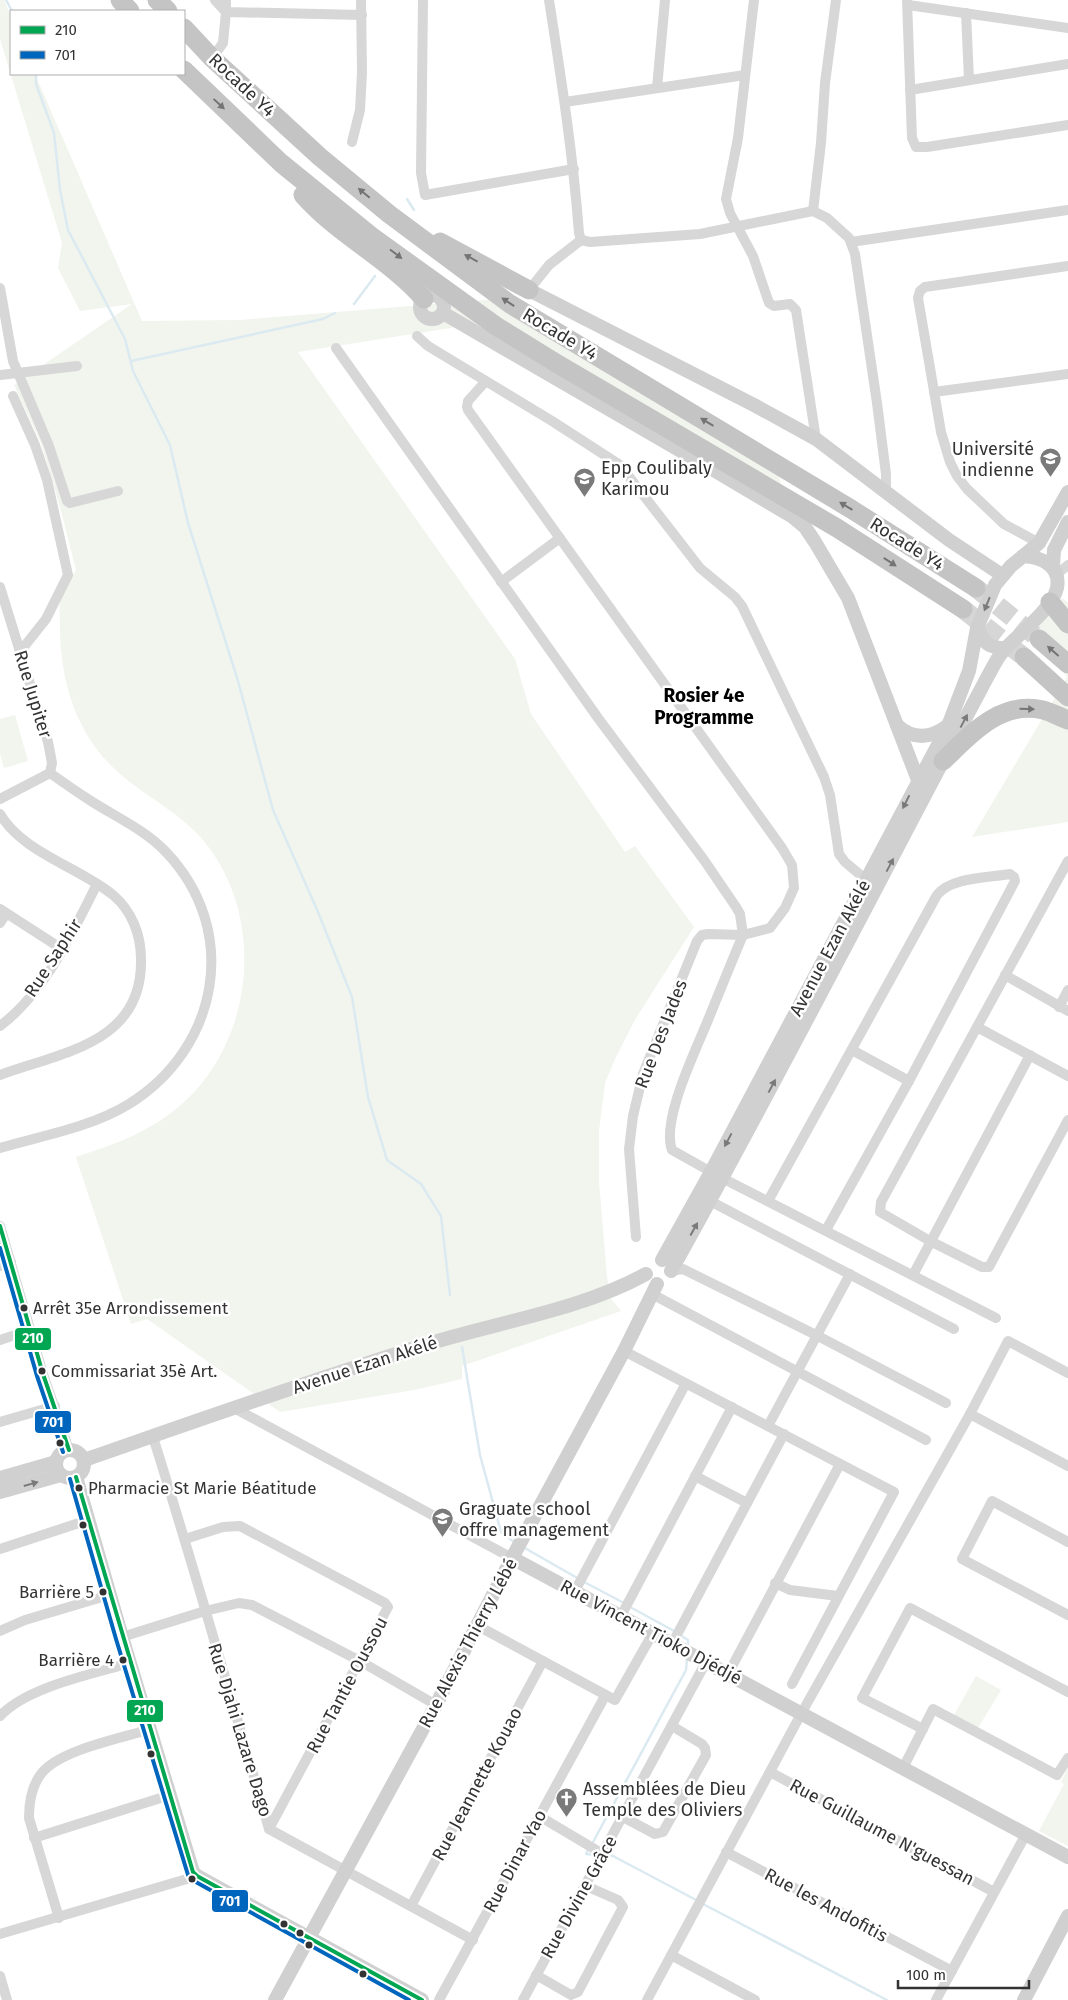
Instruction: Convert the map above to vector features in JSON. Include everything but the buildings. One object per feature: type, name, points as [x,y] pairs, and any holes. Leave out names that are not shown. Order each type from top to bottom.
[{"type":"highway","points":[[120,0],[129,10]]},
{"type":"highway","points":[[157,0],[167,10]]},
{"type":"highway","name":"Rocade Y4","points":[[185,29],[212,58],[320,157],[389,214],[510,304],[851,509],[976,588]]},
{"type":"highway","name":"Rocade Y4","points":[[185,71],[281,163],[371,236],[496,326],[556,364],[837,528],[962,609]]},
{"type":"highway","points":[[281,163],[293,183],[310,203],[338,227],[408,280],[424,299]]},
{"type":"highway","points":[[389,214],[529,290]]},
{"type":"highway","points":[[1058,594],[1068,624]]},
{"type":"highway","points":[[1039,639],[1068,664]]},
{"type":"highway","points":[[1024,657],[1068,696]]},
{"type":"highway","points":[[943,761],[988,720],[1005,712],[1020,708],[1042,710],[1068,720]]},
{"type":"street","points":[[215,0],[226,12],[362,15]]},
{"type":"street","points":[[212,58],[223,43],[226,0]]},
{"type":"street","points":[[352,142],[360,110],[362,0]]},
{"type":"street","points":[[423,0],[420,173],[425,195],[574,168]]},
{"type":"street","points":[[549,0],[565,102],[574,168],[579,232],[582,240]]},
{"type":"street","points":[[657,88],[665,0]]},
{"type":"street","points":[[754,0],[738,138],[726,199],[727,208],[753,256],[769,303],[774,306],[790,304],[796,310],[816,439]]},
{"type":"street","points":[[814,211],[825,83],[836,0]]},
{"type":"street","points":[[1068,28],[966,14],[908,3],[912,138],[916,147],[927,147],[1068,125]]},
{"type":"street","points":[[966,14],[969,80]]},
{"type":"street","points":[[910,90],[1068,64]]},
{"type":"street","points":[[565,102],[745,74]]},
{"type":"street","points":[[851,242],[1068,210]]},
{"type":"street","points":[[582,240],[590,242],[700,234],[814,211],[827,218],[850,238],[855,254],[877,403],[886,474],[886,491]]},
{"type":"street","points":[[582,240],[549,265],[529,290],[754,404],[816,439],[949,540],[1002,575]]},
{"type":"street","points":[[1068,266],[925,287],[920,291],[918,298],[941,432],[950,462],[957,476],[967,489],[1004,524],[1039,543],[1068,492]]},
{"type":"street","points":[[0,288],[9,344],[17,371],[49,446],[67,501],[70,503],[118,491]]},
{"type":"street","points":[[424,299],[431,296],[438,297],[443,302],[443,313],[793,516],[805,527],[848,598],[918,780]]},
{"type":"street","points":[[417,336],[428,346],[552,421],[620,465],[700,568],[735,597],[742,606],[824,777],[830,795],[839,854],[845,862],[878,888]]},
{"type":"street","points":[[336,348],[608,733],[709,868],[740,914],[743,935],[680,1087],[670,1130],[669,1143],[672,1150],[716,1175],[996,1318]]},
{"type":"street","points":[[0,374],[77,366]]},
{"type":"street","points":[[934,392],[1068,374]]},
{"type":"street","name":"Rue Des Jades","points":[[485,382],[468,401],[467,407],[782,848],[792,866],[794,888],[785,908],[770,928],[743,935],[702,935],[697,941],[642,1074],[633,1116],[629,1149],[636,1237]]},
{"type":"street","points":[[13,396],[35,445],[47,480],[68,575],[46,619],[19,652]]},
{"type":"street","points":[[1058,594],[1059,569],[1054,550],[1068,522]]},
{"type":"street","points":[[501,582],[560,538]]},
{"type":"street","name":"Avenue Ezan Akélé","points":[[671,1271],[710,1200],[716,1175],[866,880],[948,726],[969,671],[977,628],[995,584],[1002,575],[1039,543]]},
{"type":"street","points":[[1023,556],[1045,561],[1059,569]]},
{"type":"street","name":"Rue Jupiter","points":[[0,587],[48,742],[52,763],[50,773]]},
{"type":"street","name":"Avenue Ezan Akélé","points":[[662,1260],[716,1175],[878,888],[999,656],[1058,594]]},
{"type":"street","points":[[977,628],[982,639],[988,645],[994,648],[1006,648]]},
{"type":"street","points":[[897,725],[903,731],[915,736],[925,737],[937,733],[948,726]]},
{"type":"street","points":[[0,799],[50,773],[165,850],[192,886],[203,913],[210,940],[212,967],[204,1013],[194,1037],[167,1074],[149,1091],[126,1106],[97,1119],[0,1148]]},
{"type":"street","points":[[0,814],[20,837],[97,884],[113,896],[126,909],[136,929],[141,950],[141,973],[138,990],[127,1012],[115,1027],[98,1039],[78,1048],[0,1075]]},
{"type":"street","points":[[1068,861],[880,1205],[883,1214],[930,1241],[982,1267],[989,1267],[1068,1120]]},
{"type":"street","points":[[768,1201],[943,887],[952,883],[1010,874],[1016,881],[909,1081],[826,1230]]},
{"type":"street","name":"Rue Saphir","points":[[0,1026],[25,1002],[42,981],[62,949],[97,884]]},
{"type":"street","points":[[0,923],[3,911],[62,949]]},
{"type":"street","points":[[1006,975],[1064,1009],[1068,990]]},
{"type":"street","points":[[977,1027],[1068,1076]]},
{"type":"street","points":[[852,1050],[909,1081]]},
{"type":"street","points":[[913,1275],[1030,1055]]},
{"type":"street","points":[[710,1200],[954,1329]]},
{"type":"street","points":[[0,1226],[30,1330],[69,1450]]},
{"type":"street","points":[[671,1271],[668,1264],[662,1260],[650,1263],[646,1274],[655,1289],[797,1372],[926,1440]]},
{"type":"street","points":[[0,1266],[11,1262]]},
{"type":"street","points":[[655,1289],[666,1281],[671,1271],[683,1268],[946,1403]]},
{"type":"street","name":"Avenue Ezan Akélé","points":[[84,1460],[330,1375],[445,1339],[576,1304],[603,1295],[646,1274]]},
{"type":"street","points":[[768,1426],[850,1274]]},
{"type":"street","name":"Rue Alexis Thierry Lébé","points":[[275,2000],[436,1705],[655,1289]]},
{"type":"street","points":[[0,1340],[30,1330]]},
{"type":"street","points":[[647,2000],[726,1852],[970,1414],[1008,1341],[1068,1373]]},
{"type":"street","points":[[624,1351],[894,1492],[792,1684]]},
{"type":"street","points":[[575,1591],[686,1385]]},
{"type":"street","points":[[0,1422],[55,1406]]},
{"type":"street","points":[[621,1616],[732,1407]]},
{"type":"street","name":"Rue Vincent Tioko Djédjé","points":[[234,1408],[802,1714],[905,1765],[1068,1856]]},
{"type":"street","points":[[970,1414],[1068,1466]]},
{"type":"street","points":[[672,1644],[784,1434]]},
{"type":"street","name":"Rue Djahi Lazare Dago","points":[[153,1437],[185,1538],[269,1829],[473,1940]]},
{"type":"street","points":[[69,1450],[80,1454],[84,1460],[84,1468],[76,1477],[66,1477],[59,1469],[60,1455],[69,1450]]},
{"type":"street","points":[[728,1674],[840,1464]]},
{"type":"street","points":[[0,1478],[59,1469]]},
{"type":"street","points":[[0,1492],[59,1469]]},
{"type":"street","points":[[695,1476],[747,1503]]},
{"type":"street","points":[[76,1477],[109,1595],[151,1729],[191,1869],[197,1876],[308,1938],[402,1995],[422,2000]]},
{"type":"street","points":[[1068,1542],[992,1502],[962,1560],[1068,1615]]},
{"type":"street","points":[[0,1549],[88,1520]]},
{"type":"street","name":"Rue Tantie Oussou","points":[[185,1538],[223,1527],[240,1526],[385,1603],[388,1607],[269,1829]]},
{"type":"street","points":[[775,1583],[790,1590],[838,1596]]},
{"type":"street","points":[[0,1632],[25,1620],[109,1595]]},
{"type":"street","points":[[122,1637],[205,1611],[239,1603],[252,1605],[436,1705]]},
{"type":"street","points":[[923,1729],[862,1698],[910,1608],[1068,1692]]},
{"type":"street","points":[[478,1626],[613,1700],[618,1698],[653,1633]]},
{"type":"street","name":"Rue Jeannette Kouao","points":[[411,1906],[543,1662]]},
{"type":"street","name":"Rue Divine Grâce","points":[[523,2000],[706,1662]]},
{"type":"street","points":[[0,1716],[9,1707],[32,1694],[130,1663]]},
{"type":"street","name":"Rue Dinar Yao","points":[[439,2000],[604,1696]]},
{"type":"street","points":[[905,1765],[933,1709],[1057,1775],[1068,1758]]},
{"type":"street","points":[[623,1817],[654,1834],[663,1832],[706,1755],[702,1744],[672,1726]]},
{"type":"street","points":[[59,1918],[29,1818],[29,1804],[33,1789],[42,1773],[54,1762],[76,1752],[151,1729]]},
{"type":"street","name":"Rue Guillaume N'guessan","points":[[770,1772],[994,1892]]},
{"type":"street","points":[[34,1838],[170,1795]]},
{"type":"street","points":[[539,1816],[603,1854]]},
{"type":"street","points":[[936,2000],[1026,1834]]},
{"type":"street","name":"Rue les Andofitis","points":[[726,1852],[952,1971]]},
{"type":"street","points":[[0,1934],[197,1876]]},
{"type":"street","points":[[536,1975],[571,1995],[578,1992],[623,1907],[618,1900],[586,1886]]},
{"type":"street","points":[[1024,2000],[1068,1916]]},
{"type":"street","points":[[671,1955],[755,2000]]},
{"type":"street","points":[[0,1976],[7,2000]]},
{"type":"shaded area","points":[[0,0],[4,0],[10,15],[10,72],[0,39]]},
{"type":"shaded area","points":[[11,75],[35,75],[142,321],[240,320],[509,298],[778,473],[791,523],[457,327],[298,352],[515,659],[531,714],[625,852],[635,846],[694,927],[636,1018],[605,1083],[599,1131],[599,1181],[607,1277],[611,1299],[621,1311],[462,1366],[462,1379],[414,1390],[280,1412],[147,1319],[131,1324],[76,1157],[113,1144],[149,1128],[171,1113],[198,1088],[219,1058],[234,1024],[242,989],[244,952],[240,916],[228,881],[210,849],[190,826],[130,782],[103,757],[81,724],[67,687],[61,647],[60,600],[76,570],[41,443],[14,385],[132,304],[80,311],[58,268],[62,243]]},
{"type":"shaded area","points":[[1062,598],[1068,603],[1068,822],[972,837],[1067,677],[1034,632]]},
{"type":"shaded area","points":[[15,715],[28,761],[4,768],[0,754],[0,719]]},
{"type":"shaded area","points":[[976,1676],[1001,1690],[978,1728],[954,1715]]},
{"type":"shaded area","points":[[1068,1768],[1068,1846],[1039,1831],[1064,1784],[1061,1782]]},
{"type":"waterway","points":[[6,0],[11,10]]},
{"type":"waterway","points":[[36,75],[36,84],[54,133],[60,190],[68,230],[125,339],[133,371],[170,445],[188,523],[238,681],[273,810],[318,912],[352,997],[368,1097],[387,1160],[421,1184],[441,1216],[450,1295]]},
{"type":"waterway","points":[[407,199],[414,210]]},
{"type":"waterway","points":[[354,304],[375,276]]},
{"type":"waterway","points":[[131,361],[323,319],[335,313]]},
{"type":"waterway","points":[[462,1347],[480,1455],[501,1532],[514,1542]]},
{"type":"waterway","points":[[523,1547],[579,1579]]},
{"type":"waterway","points":[[584,1582],[626,1604]]},
{"type":"waterway","points":[[630,1607],[676,1632]]},
{"type":"waterway","points":[[680,1635],[688,1640],[688,1648]]},
{"type":"waterway","points":[[592,1844],[686,1670],[687,1658]]},
{"type":"waterway","points":[[589,1848],[586,1854],[597,1855]]},
{"type":"waterway","points":[[605,1856],[613,1856],[698,1901]]},
{"type":"waterway","points":[[703,1904],[887,2000]]},
{"type":"tunnel","points":[[976,588],[1039,639]]},
{"type":"tunnel","points":[[963,609],[1024,657]]},
{"type":"transit line","name":"210","points":[[0,1226],[43,1374],[69,1450]]},
{"type":"transit line","name":"701","points":[[0,1248],[37,1376],[63,1452]]},
{"type":"transit line","name":"210","points":[[76,1477],[193,1872],[197,1876],[422,2000]]},
{"type":"transit line","name":"701","points":[[70,1479],[116,1639],[188,1875],[194,1881],[409,2000]]},
{"type":"place","name":"Université indienne","points":[[1050,478]]},
{"type":"place","name":"Epp Coulibaly Karimou","points":[[585,497]]},
{"type":"place","name":"Arrêt 35e Arrondissement","points":[[24,1308]]},
{"type":"place","name":"Commissariat 35è Art.","points":[[42,1371]]},
{"type":"place","name":"Pharmacie St Marie Béatitude","points":[[79,1488]]},
{"type":"place","name":"Graguate school offre management","points":[[443,1538]]},
{"type":"place","name":"Barrière 5","points":[[103,1592]]},
{"type":"place","name":"Barrière 4","points":[[123,1660]]},
{"type":"place","name":"Assemblées de Dieu Temple des Oliviers","points":[[567,1818]]},
{"type":"district","name":"Rosier 4e Programme","points":[[704,706]]}]
